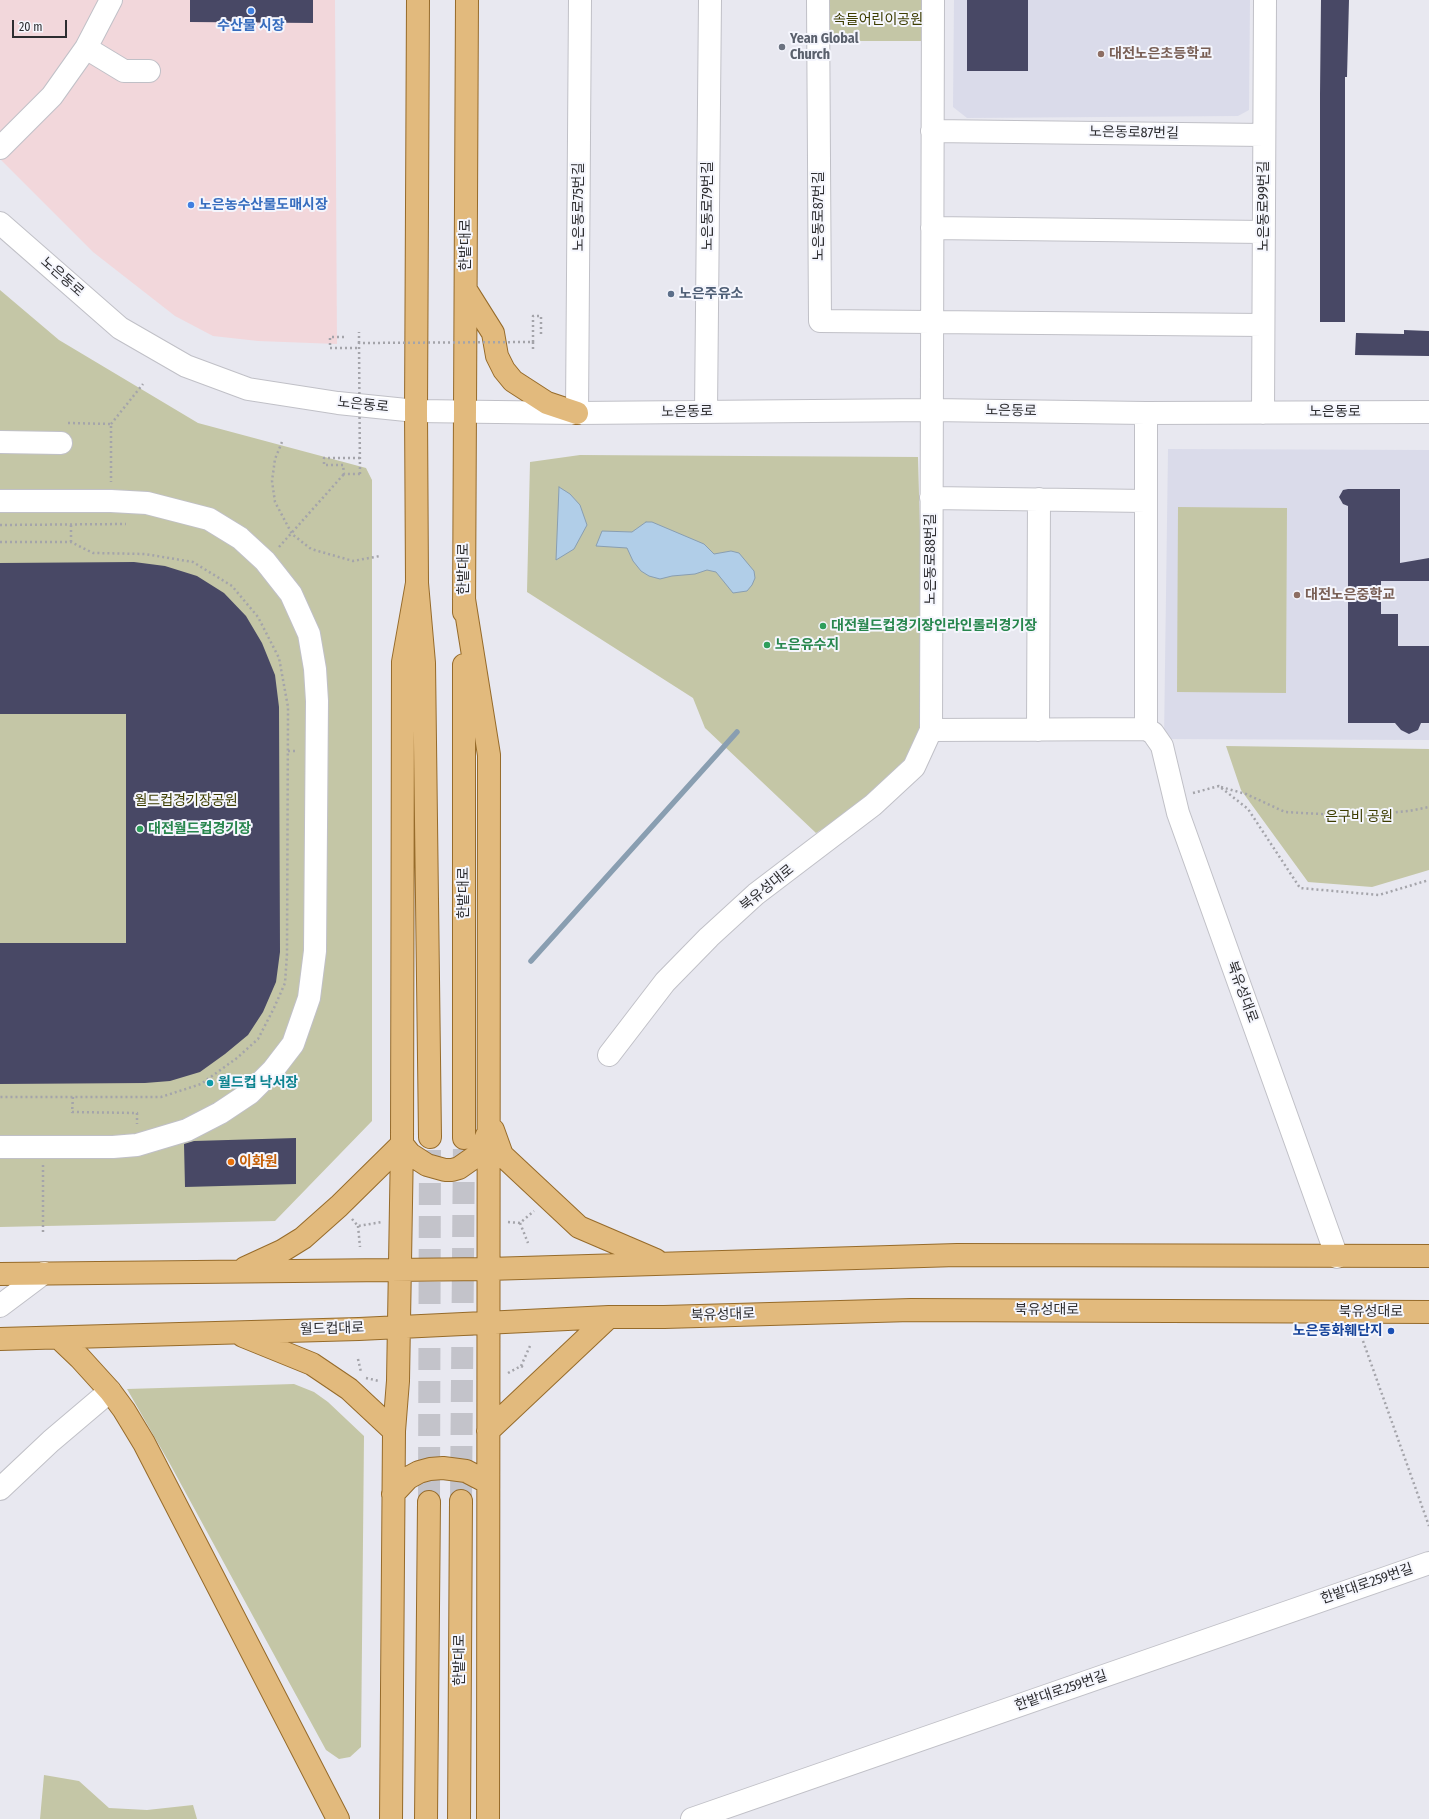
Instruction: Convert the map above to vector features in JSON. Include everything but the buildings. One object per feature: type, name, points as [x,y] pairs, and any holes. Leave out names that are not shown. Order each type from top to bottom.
[{"type":"main road","points":[[418,0],[416,583],[424,663],[430,1137]]},
{"type":"main road","name":"한밭대로","points":[[464,1138],[464,599],[467,0]]},
{"type":"main road","points":[[466,290],[493,333],[497,356],[504,370],[513,381],[548,403],[577,413]]},
{"type":"main road","points":[[391,1819],[394,1431],[398,1381],[402,1144],[403,662],[416,583]]},
{"type":"main road","points":[[464,599],[489,755],[487,1482],[488,1819]]},
{"type":"main road","points":[[488,1112],[497,1144],[502,1155],[579,1227],[662,1263]]},
{"type":"main road","points":[[402,1144],[410,1154],[427,1165],[445,1170],[452,1170],[459,1168],[479,1154],[488,1134]]},
{"type":"main road","points":[[238,1272],[282,1251],[304,1238],[402,1144]]},
{"type":"main road","points":[[0,1274],[400,1271],[957,1255],[1429,1256]]},
{"type":"main road","name":"북유성대로","points":[[664,1317],[911,1310],[1429,1312]]},
{"type":"main road","points":[[488,1431],[609,1317]]},
{"type":"main road","name":"월드컵대로","points":[[0,1339],[236,1333],[609,1317],[664,1317]]},
{"type":"main road","points":[[236,1333],[312,1364],[349,1389],[394,1431]]},
{"type":"main road","points":[[59,1338],[80,1358],[110,1391],[124,1410],[144,1443],[338,1819]]},
{"type":"main road","points":[[393,1494],[408,1478],[419,1472],[430,1469],[457,1468],[477,1475],[487,1482]]},
{"type":"main road","name":"한밭대로","points":[[459,1819],[461,1501]]},
{"type":"main road","points":[[426,1819],[429,1502]]},
{"type":"street","points":[[0,148],[52,96],[86,48],[111,0]]},
{"type":"street","name":"노은동로75번길","points":[[577,413],[580,0]]},
{"type":"street","name":"노은동로79번길","points":[[706,412],[710,0]]},
{"type":"street","name":"노은동로87번길","points":[[818,0],[820,321],[1263,325]]},
{"type":"street","points":[[931,410],[933,0]]},
{"type":"street","name":"노은동로99번길","points":[[1263,413],[1265,0]]},
{"type":"street","points":[[86,48],[124,71],[149,71]]},
{"type":"street","name":"노은동로87번길","points":[[932,131],[1264,135]]},
{"type":"street","name":"노은동로","points":[[0,223],[120,328],[186,366],[248,389],[338,403],[416,411],[577,413],[931,410],[1146,413],[1429,412]]},
{"type":"street","points":[[932,228],[1264,232]]},
{"type":"street","name":"노은동로88번길","points":[[931,410],[931,730]]},
{"type":"street","points":[[931,730],[1146,729],[1146,413]]},
{"type":"street","points":[[0,442],[61,443]]},
{"type":"street","name":"노은동로88번길","points":[[931,498],[1146,501]]},
{"type":"street","points":[[1038,730],[1039,499]]},
{"type":"street","points":[[0,501],[111,500],[147,503],[173,508],[209,519],[240,538],[266,561],[291,594],[309,634],[315,669],[317,701],[315,951],[309,998],[292,1044],[273,1070],[250,1093],[187,1130],[137,1145],[113,1147],[0,1147]]},
{"type":"street","name":"북유성대로","points":[[1146,729],[1153,733],[1162,746],[1174,798],[1183,828],[1337,1257]]},
{"type":"street","name":"북유성대로","points":[[609,1055],[665,982],[710,937],[756,894],[873,805],[914,767],[931,730]]},
{"type":"street","points":[[0,1306],[44,1273]]},
{"type":"street","points":[[0,1490],[51,1441],[110,1391]]},
{"type":"street","name":"한밭대로259번길","points":[[692,1819],[1429,1563]]},
{"type":"path","points":[[533,352],[533,316],[541,316],[541,335]]},
{"type":"path","points":[[344,474],[360,474],[359,332]]},
{"type":"path","points":[[344,337],[330,337],[330,348],[359,348]]},
{"type":"path","points":[[359,343],[533,342]]},
{"type":"path","points":[[111,424],[143,384]]},
{"type":"path","points":[[282,442],[275,459],[272,481],[275,502],[292,534],[311,549],[353,561],[380,556]]},
{"type":"path","points":[[266,561],[292,534],[344,474],[343,465],[324,465],[324,458],[360,458]]},
{"type":"path","points":[[71,524],[71,542]]},
{"type":"path","points":[[0,525],[134,524]]},
{"type":"path","points":[[0,542],[71,542],[92,553],[145,554],[193,562],[232,586],[258,617],[279,658],[288,707],[287,954],[285,983],[258,1039],[237,1058],[201,1084],[161,1097],[0,1097]]},
{"type":"path","points":[[1174,798],[1219,786],[1246,794],[1285,812],[1356,816],[1409,811],[1429,807]]},
{"type":"path","points":[[1219,786],[1248,809],[1300,888],[1379,894],[1429,880]]},
{"type":"path","points":[[73,1097],[72,1112],[137,1112]]},
{"type":"path","points":[[43,1148],[43,1233]]},
{"type":"path","points":[[503,1222],[520,1223],[538,1208]]},
{"type":"path","points":[[351,1217],[358,1226],[360,1246]]},
{"type":"path","points":[[358,1226],[390,1221]]},
{"type":"path","points":[[520,1223],[528,1243]]},
{"type":"path","points":[[1363,1312],[1364,1341],[1429,1526]]},
{"type":"path","points":[[504,1375],[521,1366],[530,1346]]},
{"type":"path","points":[[521,1366],[528,1369]]},
{"type":"path","points":[[362,1376],[385,1382]]},
{"type":"shaded area","name":"노은농수산물도매시장","points":[[0,0],[335,0],[337,344],[258,341],[213,336],[175,316],[93,252],[0,159]]},
{"type":"shaded area","name":"대전노은초등학교","points":[[954,0],[1250,0],[1249,110],[1238,116],[967,118],[953,107]]},
{"type":"shaded area","name":"대전노은중학교","points":[[1168,449],[1429,450],[1429,740],[1164,739]]},
{"type":"green space","name":"속들어린이공원","points":[[828,0],[928,0],[928,41],[828,41]]},
{"type":"green space","name":"월드컵경기장공원","points":[[0,290],[59,340],[198,423],[366,468],[372,480],[372,1121],[275,1221],[0,1227]]},
{"type":"green space","name":"노은유수지","points":[[580,455],[918,457],[925,717],[902,768],[864,803],[816,833],[705,728],[693,698],[527,592],[530,462]]},
{"type":"green space","points":[[1178,507],[1287,508],[1286,693],[1177,692]]},
{"type":"green space","name":"은구비 공원","points":[[1226,746],[1429,749],[1429,870],[1372,887],[1308,882],[1241,790]]},
{"type":"green space","points":[[294,1384],[314,1392],[328,1402],[364,1436],[361,1747],[350,1757],[339,1759],[326,1750],[170,1464],[127,1389]]},
{"type":"green space","points":[[44,1775],[79,1781],[109,1808],[147,1810],[193,1805],[197,1819],[40,1819]]},
{"type":"water","points":[[559,487],[570,494],[580,505],[587,525],[574,549],[556,560]]},
{"type":"water","points":[[646,522],[652,522],[704,544],[714,554],[731,551],[739,553],[754,571],[755,578],[752,585],[747,591],[733,593],[716,572],[707,570],[695,574],[672,576],[660,579],[649,576],[641,571],[633,561],[627,548],[596,546],[602,531],[632,532]]},
{"type":"waterway","points":[[531,961],[737,732]]},
{"type":"tunnel","points":[[429,1502],[430,1137]]},
{"type":"tunnel","points":[[461,1501],[464,1138]]},
{"type":"place","name":"수산물 시장","points":[[251,11]]},
{"type":"place","name":"Yean Global Church","points":[[782,47]]},
{"type":"place","name":"대전노은초등학교","points":[[1101,54]]},
{"type":"place","name":"노은농수산물도매시장","points":[[191,205]]},
{"type":"place","name":"노은주유소","points":[[671,294]]},
{"type":"place","name":"대전노은중학교","points":[[1297,595]]},
{"type":"place","name":"대전월드컵경기장인라인롤러경기장","points":[[823,626]]},
{"type":"place","name":"노은유수지","points":[[767,645]]},
{"type":"place","name":"대전월드컵경기장","points":[[140,829]]},
{"type":"place","name":"월드컵 낙서장","points":[[210,1083]]},
{"type":"place","name":"이화원","points":[[231,1162]]},
{"type":"place","name":"노은동화훼단지","points":[[1391,1331]]}]
